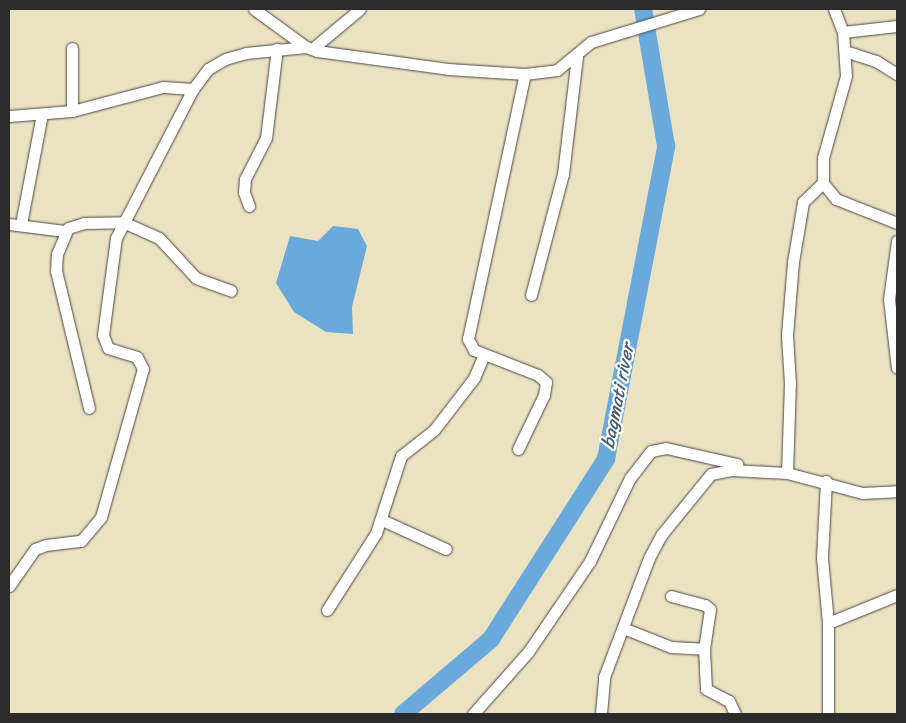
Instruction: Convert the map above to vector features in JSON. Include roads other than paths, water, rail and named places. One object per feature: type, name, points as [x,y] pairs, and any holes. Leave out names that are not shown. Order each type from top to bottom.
[{"type":"street","points":[[309,48],[360,9]]},
{"type":"street","points":[[9,586],[34,550],[46,545],[74,543],[90,533],[101,517],[120,456],[143,369],[137,357],[108,348],[103,335],[116,238],[193,89],[208,70],[225,59],[277,49],[309,48],[433,67],[526,74],[557,70],[577,56],[591,42],[699,9]]},
{"type":"street","points":[[834,9],[843,32],[845,51],[844,90],[823,158],[823,183],[836,199],[897,223]]},
{"type":"street","points":[[257,10],[309,48]]},
{"type":"street","points":[[843,32],[897,26]]},
{"type":"street","points":[[72,48],[72,111]]},
{"type":"street","points":[[249,206],[244,192],[244,179],[266,138],[277,49]]},
{"type":"street","points":[[845,51],[863,56],[897,74]]},
{"type":"street","points":[[531,295],[564,174],[577,56]]},
{"type":"street","points":[[518,449],[544,395],[546,382],[538,375],[484,355],[471,348],[468,339],[526,74]]},
{"type":"street","points":[[9,116],[72,111],[163,87],[193,89]]},
{"type":"street","points":[[21,224],[42,114]]},
{"type":"street","points":[[787,470],[790,384],[787,327],[792,262],[803,202],[823,183]]},
{"type":"street","points":[[9,224],[65,231],[84,223],[123,222],[165,243],[196,278],[231,290]]},
{"type":"street","points":[[65,231],[57,254],[56,271],[89,408]]},
{"type":"street","points":[[897,240],[889,299],[897,368]]},
{"type":"street","points":[[327,610],[352,574],[382,520],[401,456],[434,430],[469,385],[484,355]]},
{"type":"street","points":[[473,714],[528,652],[590,561],[630,478],[651,451],[666,448],[723,462],[787,470],[862,493],[897,491]]},
{"type":"street","points":[[601,714],[604,677],[649,558],[662,534],[706,478],[718,471],[787,470]]},
{"type":"street","points":[[826,481],[822,558],[828,623],[828,714]]},
{"type":"street","points":[[382,520],[446,548]]},
{"type":"street","points":[[828,623],[897,595]]},
{"type":"street","points":[[671,596],[705,605],[710,609],[704,649],[706,689],[729,701],[735,714]]},
{"type":"street","points":[[623,628],[671,647],[704,649]]},
{"type":"water","points":[[333,226],[358,229],[367,246],[352,307],[353,334],[326,332],[294,312],[276,283],[290,236],[318,241]]},
{"type":"waterway","name":"bagmati river","points":[[403,714],[491,639],[606,459],[666,146],[643,9]]}]
